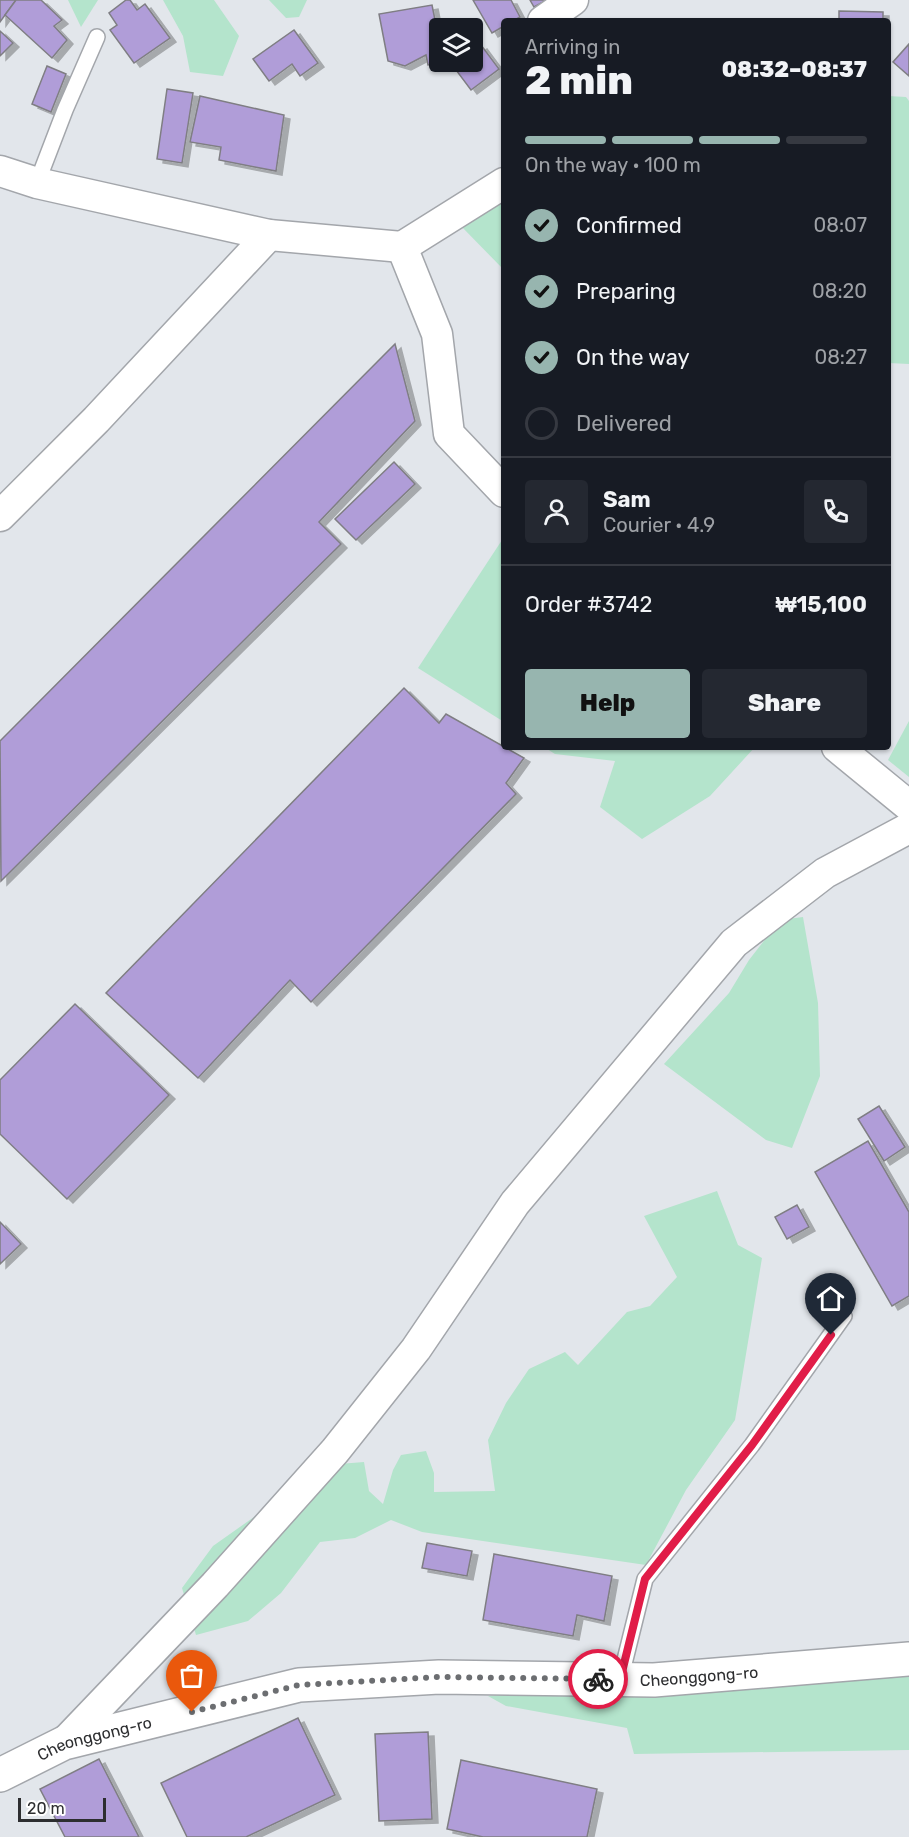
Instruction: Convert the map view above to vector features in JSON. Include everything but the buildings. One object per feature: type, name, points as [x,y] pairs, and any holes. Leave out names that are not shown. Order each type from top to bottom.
[{"type":"street","points":[[547,18],[573,0]]},
{"type":"street","points":[[0,171],[37,183],[269,235],[402,247],[501,185]]},
{"type":"street","points":[[0,516],[96,420],[269,235]]},
{"type":"street","points":[[402,247],[436,334],[449,434],[501,489]]},
{"type":"street","points":[[841,750],[909,806]]},
{"type":"street","points":[[64,1743],[215,1585],[335,1451],[417,1349],[515,1203],[734,943],[825,873],[909,828]]},
{"type":"street","name":"Cheonggong-ro","points":[[0,1775],[64,1743],[299,1685],[439,1677],[654,1680],[909,1659]]},
{"type":"lane","points":[[37,183],[65,110],[97,37]]},
{"type":"lane","points":[[620,1680],[645,1579],[752,1445],[844,1316]]},
{"type":"green space","points":[[68,0],[98,0],[81,27]]},
{"type":"green space","points":[[163,0],[214,0],[239,36],[223,76],[190,72],[183,36]]},
{"type":"green space","points":[[269,0],[307,0],[299,17],[286,18]]},
{"type":"green space","points":[[891,96],[906,97],[909,101],[909,364],[891,363]]},
{"type":"green space","points":[[501,200],[501,267],[461,226]]},
{"type":"green space","points":[[501,542],[501,720],[418,668]]},
{"type":"green space","points":[[909,721],[909,777],[888,760]]},
{"type":"green space","points":[[549,750],[752,750],[710,796],[642,839],[600,807],[615,761],[555,754]]},
{"type":"green space","points":[[803,917],[818,1003],[820,1076],[792,1148],[766,1140],[664,1064],[729,993],[749,960],[780,920]]},
{"type":"green space","points":[[717,1191],[738,1245],[762,1258],[735,1420],[686,1490],[646,1565],[422,1532],[391,1520],[355,1538],[320,1542],[281,1593],[248,1621],[196,1635],[182,1588],[213,1546],[254,1517],[339,1464],[364,1462],[369,1491],[383,1504],[393,1470],[401,1455],[426,1451],[434,1473],[434,1492],[495,1491],[488,1440],[506,1403],[529,1369],[565,1352],[578,1365],[627,1312],[650,1306],[677,1277],[644,1216]]},
{"type":"green space","points":[[909,1673],[909,1750],[634,1754],[627,1728],[506,1706],[488,1696]]},
{"type":"way so far","points":[[192,1712],[299,1685],[439,1677],[598,1679]]},
{"type":"route","points":[[598,1679],[620,1680],[645,1579],[752,1445],[831,1335]]}]
